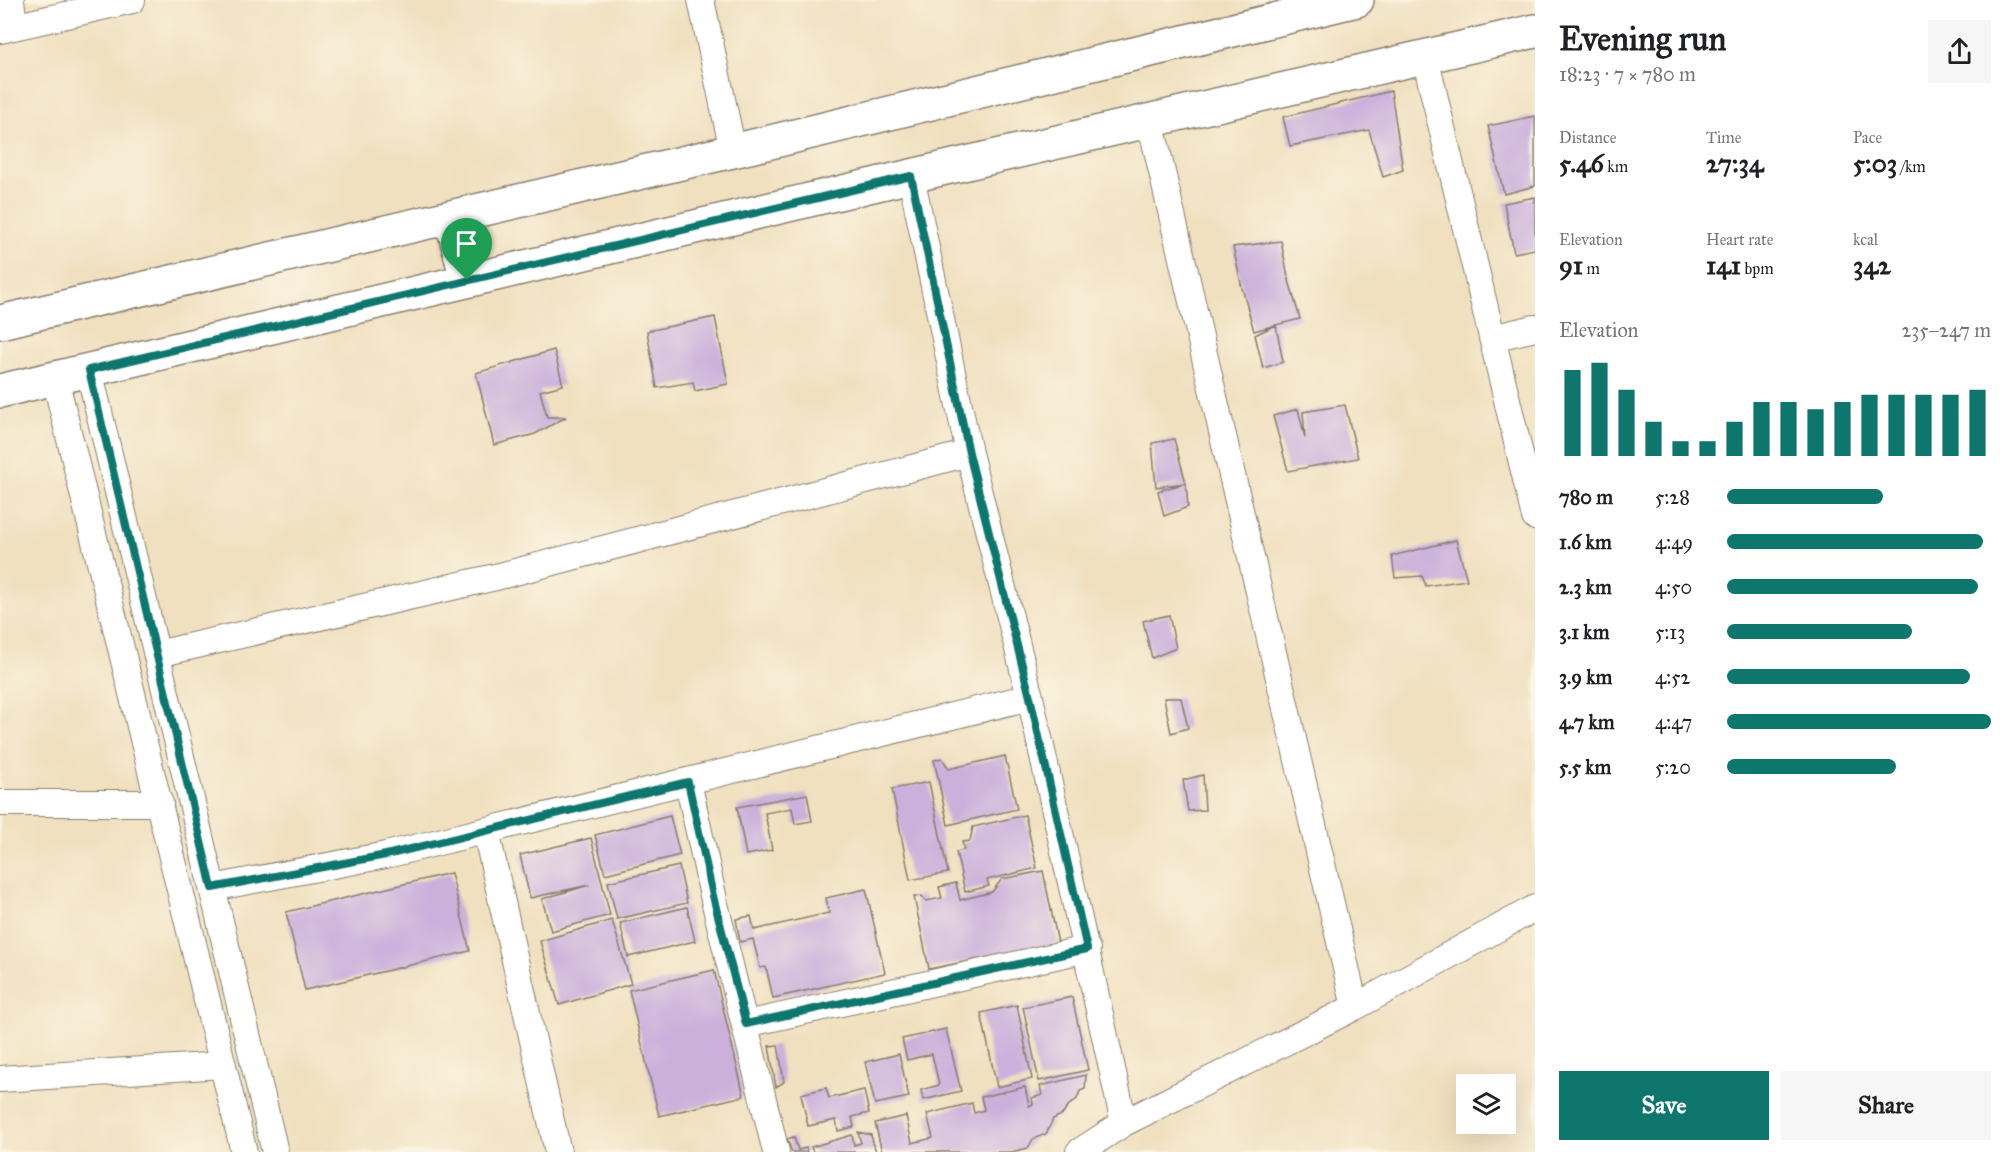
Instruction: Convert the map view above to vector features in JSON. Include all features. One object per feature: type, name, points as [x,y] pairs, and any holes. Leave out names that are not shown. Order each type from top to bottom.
[{"type":"main road","points":[[0,322],[733,152],[1308,6],[1357,0]]},
{"type":"main road","points":[[0,391],[1150,120],[1535,32]]},
{"type":"main road","points":[[451,217],[467,280]]},
{"type":"street","points":[[11,0],[7,28],[132,0]]},
{"type":"street","points":[[701,0],[733,152]]},
{"type":"street","points":[[1425,57],[1535,517]]},
{"type":"street","points":[[1150,120],[1355,1007]]},
{"type":"street","points":[[911,176],[969,453],[1030,697],[1124,1124]]},
{"type":"street","points":[[1492,338],[1535,328]]},
{"type":"street","points":[[89,370],[275,1152]]},
{"type":"street","points":[[55,378],[244,1152]]},
{"type":"street","points":[[157,654],[500,576],[969,453]]},
{"type":"street","points":[[212,888],[386,855],[1030,697]]},
{"type":"street","points":[[688,782],[714,900],[776,1152]]},
{"type":"street","points":[[0,803],[160,802]]},
{"type":"street","points":[[486,831],[558,1152]]},
{"type":"street","points":[[1079,1152],[1124,1124],[1355,1007],[1535,908]]},
{"type":"street","points":[[746,1024],[1087,949]]},
{"type":"street","points":[[0,1079],[223,1065]]},
{"type":"building","points":[[1391,91],[1403,170],[1383,177],[1369,130],[1290,146],[1283,117]]},
{"type":"building","points":[[1535,116],[1535,186],[1504,194],[1488,126]]},
{"type":"building","points":[[1535,197],[1535,249],[1514,253],[1504,203]]},
{"type":"building","points":[[1281,241],[1300,319],[1254,331],[1233,247]]},
{"type":"building","points":[[715,317],[728,384],[695,391],[693,382],[657,388],[647,331]]},
{"type":"building","points":[[1276,325],[1283,362],[1263,368],[1255,335]]},
{"type":"building","points":[[554,350],[563,385],[540,391],[547,417],[566,417],[535,434],[494,445],[476,373]]},
{"type":"building","points":[[1345,405],[1358,458],[1288,471],[1273,416],[1298,409],[1305,438],[1303,412]]},
{"type":"building","points":[[1174,439],[1186,483],[1156,487],[1152,443]]},
{"type":"building","points":[[1186,483],[1188,507],[1164,516],[1158,491]]},
{"type":"building","points":[[1456,540],[1467,580],[1426,586],[1422,576],[1395,578],[1392,556]]},
{"type":"building","points":[[1169,615],[1176,648],[1152,658],[1143,621]]},
{"type":"building","points":[[1164,698],[1181,698],[1188,728],[1171,733]]},
{"type":"building","points":[[1005,756],[1017,809],[948,825],[934,760],[942,758],[949,769]]},
{"type":"building","points":[[1203,775],[1205,810],[1188,811],[1183,780]]},
{"type":"building","points":[[929,782],[948,873],[910,880],[892,789]]},
{"type":"building","points":[[807,794],[812,821],[795,824],[792,808],[765,813],[772,850],[746,855],[737,807]]},
{"type":"building","points":[[1025,815],[1037,868],[987,880],[989,886],[965,892],[956,852],[964,850],[962,842],[970,841],[973,827]]},
{"type":"building","points":[[670,816],[680,855],[605,874],[595,835]]},
{"type":"building","points":[[591,838],[610,915],[551,931],[542,899],[589,885],[530,898],[520,855]]},
{"type":"building","points":[[679,866],[687,903],[617,919],[608,882]]},
{"type":"building","points":[[1043,871],[1058,943],[929,969],[914,897],[922,896],[926,901],[942,898],[939,887],[956,883],[960,900],[992,892],[1002,879]]},
{"type":"building","points":[[451,873],[470,951],[305,990],[286,912]]},
{"type":"building","points":[[866,889],[885,973],[773,998],[766,967],[760,968],[753,939],[740,942],[736,919],[751,916],[754,930],[829,913],[826,898]]},
{"type":"building","points":[[687,907],[695,941],[628,957],[620,923]]},
{"type":"building","points":[[612,920],[631,984],[559,1005],[540,941]]},
{"type":"building","points":[[714,970],[744,1096],[659,1116],[629,990]]},
{"type":"building","points":[[1072,997],[1088,1070],[1039,1081],[1023,1007]]},
{"type":"building","points":[[1017,1005],[1032,1079],[997,1087],[981,1013]]},
{"type":"building","points":[[946,1029],[961,1091],[923,1100],[921,1090],[939,1085],[932,1054],[907,1060],[902,1039]]},
{"type":"building","points":[[778,1045],[784,1082],[776,1087],[769,1046]]},
{"type":"building","points":[[899,1054],[909,1097],[875,1104],[865,1062]]},
{"type":"building","points":[[1086,1075],[1085,1089],[1080,1091],[1077,1099],[1068,1106],[1063,1114],[1053,1119],[1046,1134],[1033,1139],[1028,1148],[1011,1152],[882,1152],[875,1123],[906,1116],[912,1143],[933,1138],[927,1114],[972,1103],[974,1113],[984,1110],[981,1097],[1025,1087],[1029,1106],[1033,1104],[1032,1098],[1042,1095],[1040,1086]]},
{"type":"building","points":[[826,1088],[829,1098],[864,1090],[869,1113],[852,1117],[854,1127],[838,1131],[836,1120],[808,1126],[801,1094]]},
{"type":"building","points":[[858,1132],[871,1135],[876,1152],[813,1152],[811,1147],[852,1135],[854,1145],[861,1143]]},
{"type":"building","points":[[794,1137],[798,1150],[806,1148],[807,1152],[792,1152],[787,1139]]},
{"type":"route","points":[[911,176],[969,453],[1030,697],[1087,949],[746,1024],[714,900],[688,782],[386,855],[212,888],[89,370],[467,280],[911,176]]}]
